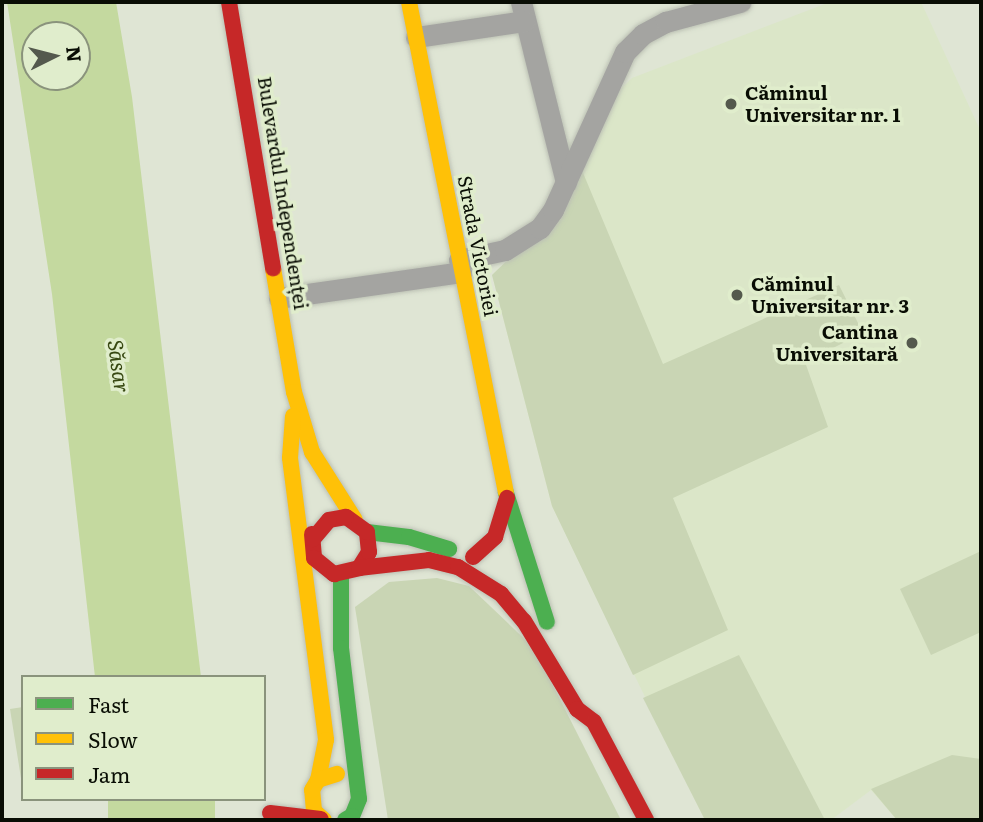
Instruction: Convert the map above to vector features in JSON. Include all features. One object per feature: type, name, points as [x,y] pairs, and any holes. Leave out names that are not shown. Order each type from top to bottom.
[{"type":"main road","name":"Bulevardul Independenței","points":[[229,2],[294,392],[312,452],[355,520]]},
{"type":"main road","name":"Strada Victoriei","points":[[367,532],[409,537],[473,557],[496,570],[550,627],[508,498],[409,2]]},
{"type":"main road","name":"Bulevardul Independenței","points":[[294,392],[290,458],[327,740],[315,785]]},
{"type":"main road","points":[[290,458],[302,481],[319,565],[341,575],[359,568],[422,560],[458,567],[482,579],[524,621],[578,709],[594,722],[646,820]]},
{"type":"main road","points":[[473,557],[495,537],[508,498]]},
{"type":"main road","points":[[313,539],[329,520],[355,520],[367,532],[369,552],[359,568]]},
{"type":"main road","points":[[341,575],[341,648],[361,814],[345,820]]},
{"type":"main road","points":[[573,668],[593,702],[594,722]]},
{"type":"main road","points":[[323,820],[295,819],[273,812],[315,785],[338,774],[356,786]]},
{"type":"main road","points":[[315,785],[314,811],[323,820]]},
{"type":"street","points":[[279,298],[460,266],[523,242],[553,210],[625,52],[643,34],[666,22],[740,2]]},
{"type":"street","points":[[416,37],[523,11],[566,182]]},
{"type":"shaded area","points":[[830,2],[921,2],[981,132],[981,820],[897,820],[871,790],[831,820],[705,820],[552,506],[492,275],[515,253],[615,94],[632,78]]},
{"type":"shaded area","points":[[581,168],[663,364],[839,285],[863,333],[805,362],[828,427],[673,498],[728,630],[633,675],[552,506],[492,275],[515,253]]},
{"type":"shaded area","points":[[981,551],[981,632],[931,655],[900,589]]},
{"type":"shaded area","points":[[437,578],[469,586],[534,648],[621,820],[388,820],[355,607],[389,582]]},
{"type":"shaded area","points":[[739,655],[825,820],[705,820],[643,698]]},
{"type":"shaded area","points":[[21,707],[21,778],[10,709]]},
{"type":"shaded area","points":[[952,755],[981,759],[981,820],[897,820],[871,789]]},
{"type":"water","name":"Săsar","points":[[7,2],[116,2],[132,97],[201,675],[95,675],[52,294]]},
{"type":"water","points":[[108,801],[215,801],[215,820],[108,820]]},
{"type":"traffic: fast","points":[[506,493],[547,622]]},
{"type":"traffic: fast","points":[[367,532],[409,537],[449,549]]},
{"type":"traffic: fast","points":[[341,575],[341,648],[359,799],[352,816],[345,820]]},
{"type":"traffic: slow","points":[[409,2],[506,493]]},
{"type":"traffic: slow","points":[[273,268],[294,392],[312,452],[355,520]]},
{"type":"traffic: slow","points":[[293,416],[290,458],[326,740],[318,780]]},
{"type":"traffic: slow","points":[[324,820],[314,811],[312,790],[318,780],[337,774]]},
{"type":"traffic: jam","points":[[229,2],[273,268]]},
{"type":"traffic: jam","points":[[473,557],[495,537],[507,498]]},
{"type":"traffic: jam","points":[[312,534],[314,558],[334,574],[359,568],[369,552],[367,532],[346,517],[329,520],[313,539]]},
{"type":"traffic: jam","points":[[359,568],[429,560],[458,567],[501,594],[524,621],[577,709],[594,722],[646,820]]},
{"type":"traffic: jam","points":[[270,813],[321,819]]},
{"type":"place","name":"Căminul Universitar nr. 1","points":[[731,104]]},
{"type":"place","name":"Căminul Universitar nr. 3","points":[[737,295]]},
{"type":"place","name":"Cantina Universitară","points":[[912,343]]}]
